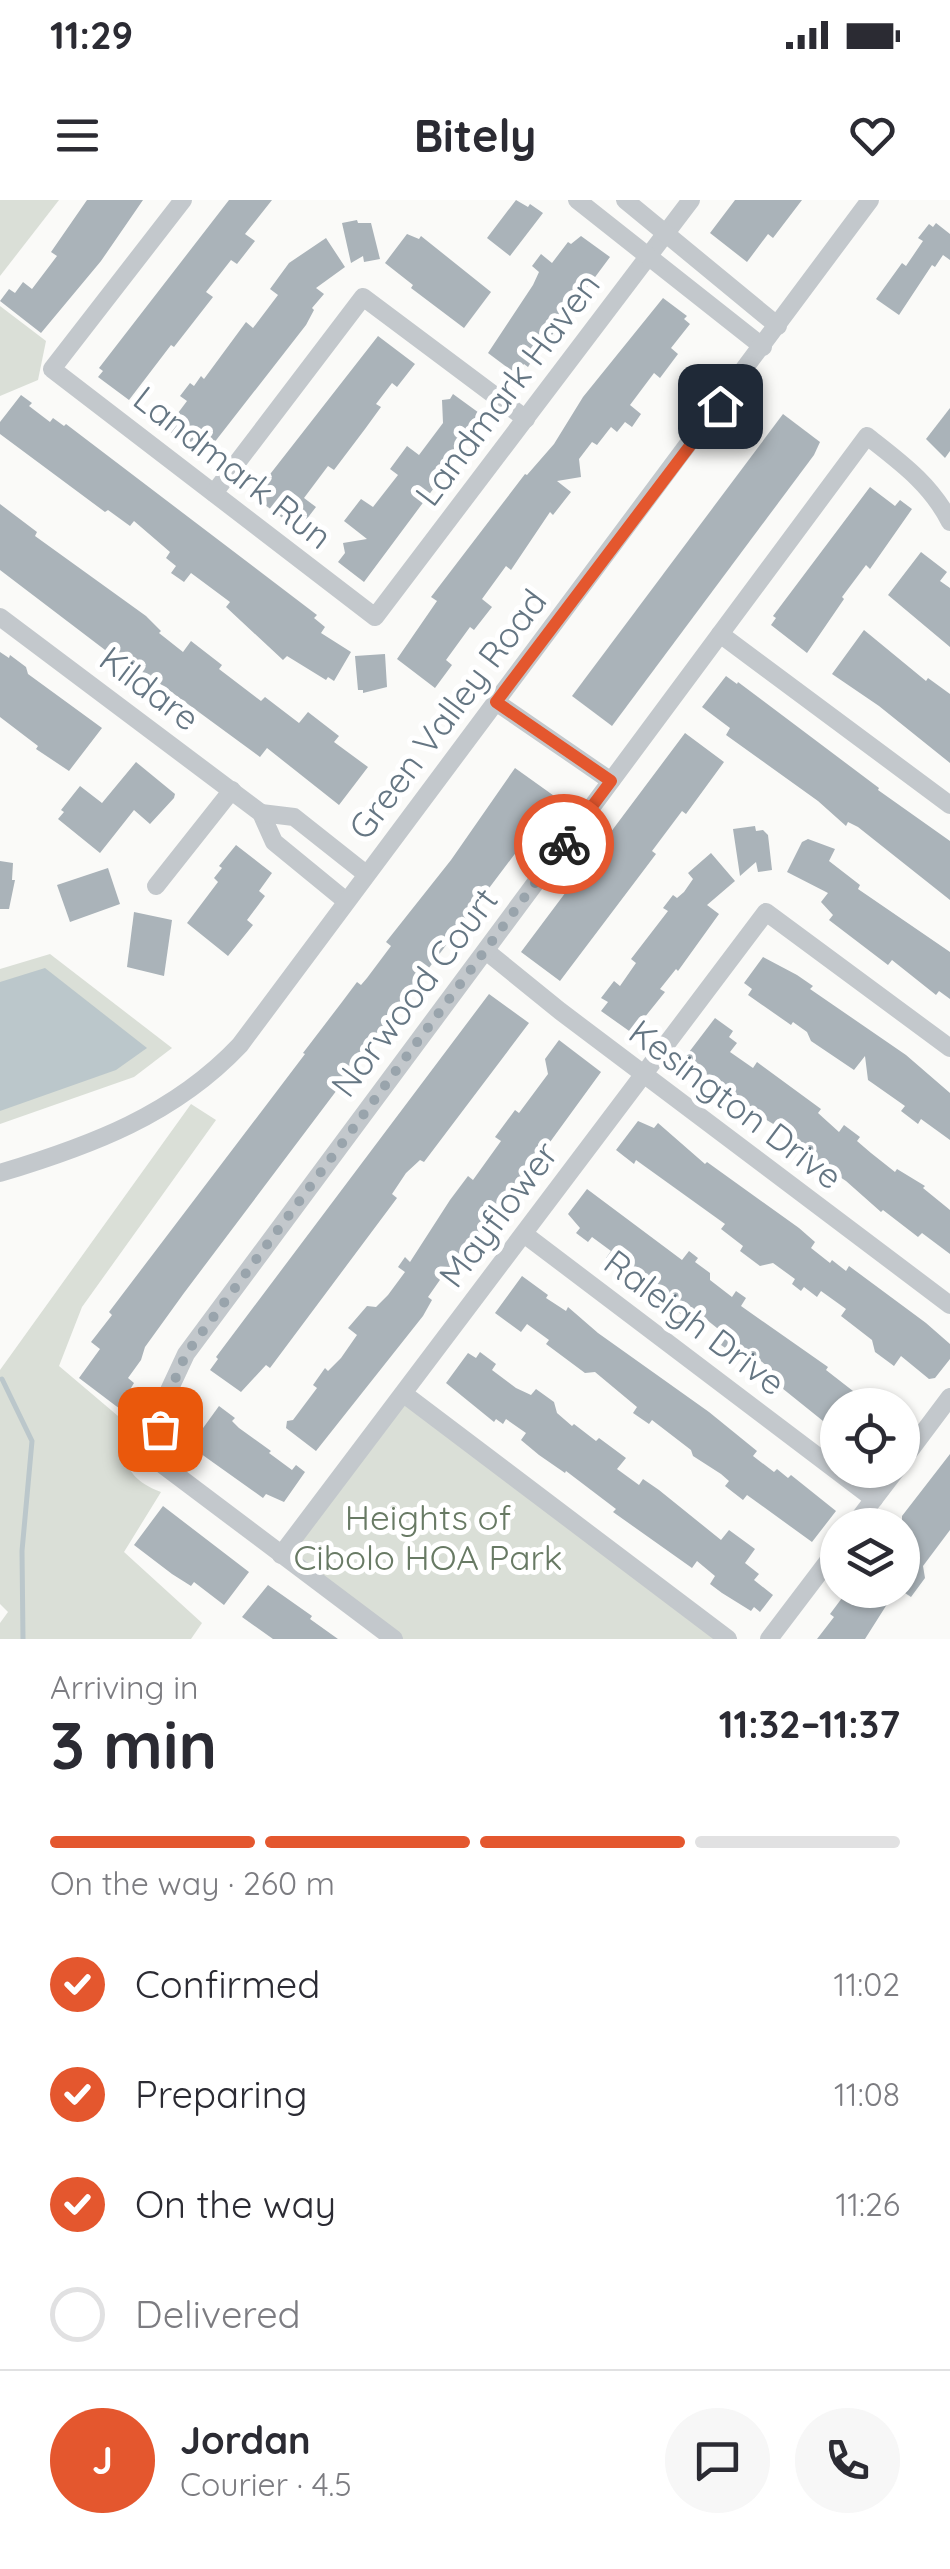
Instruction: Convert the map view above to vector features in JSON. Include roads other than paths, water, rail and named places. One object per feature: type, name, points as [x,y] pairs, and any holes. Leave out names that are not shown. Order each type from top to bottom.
[{"type":"street","name":"Landmark Run","points":[[183,200],[52,369],[376,618]]},
{"type":"street","points":[[578,200],[763,347]]},
{"type":"street","points":[[625,200],[778,326]]},
{"type":"street","name":"Landmark Haven","points":[[376,618],[691,200]]},
{"type":"street","name":"Green Valley Road","points":[[0,1173],[115,1134],[166,1108],[211,1076],[240,1045],[870,200]]},
{"type":"street","points":[[214,494],[363,297],[526,418]]},
{"type":"street","name":"Norwood Court","points":[[281,1555],[155,1459],[166,1400],[186,1354],[867,436],[920,478],[940,502],[950,522]]},
{"type":"street","name":"Kildare","points":[[0,617],[261,813],[274,842],[346,900]]},
{"type":"street","points":[[720,634],[950,805]]},
{"type":"street","points":[[496,702],[611,781]]},
{"type":"street","points":[[156,886],[232,790]]},
{"type":"street","name":"Kildare","points":[[261,813],[294,818],[366,874]]},
{"type":"street","points":[[298,862],[318,836]]},
{"type":"street","name":"Mayflower","points":[[281,1555],[766,912],[950,1048]]},
{"type":"street","name":"Kesington Drive","points":[[486,950],[644,1075],[950,1305]]},
{"type":"street","name":"Raleigh Drive","points":[[524,1234],[874,1498]]},
{"type":"street","points":[[404,1394],[728,1639]]},
{"type":"street","points":[[920,1437],[950,1398]]},
{"type":"street","points":[[867,1508],[882,1488]]},
{"type":"street","points":[[281,1555],[394,1639]]},
{"type":"street","points":[[769,1639],[820,1572]]},
{"type":"waterway","points":[[2,1379],[32,1441],[22,1551],[23,1639]]},
{"type":"park label","name":"Heights of Cibolo HOA Park","points":[[428,1537]]}]
